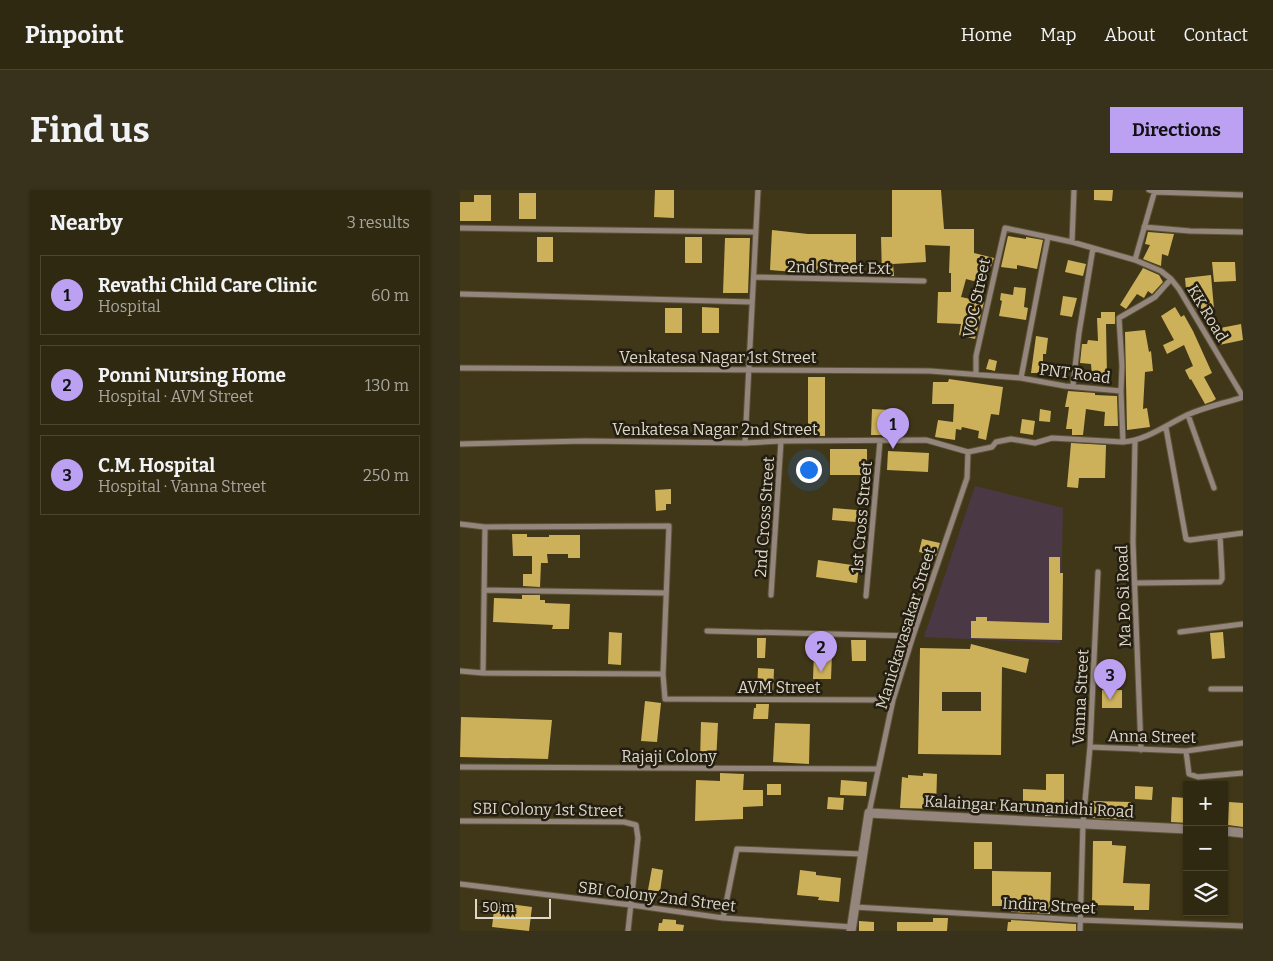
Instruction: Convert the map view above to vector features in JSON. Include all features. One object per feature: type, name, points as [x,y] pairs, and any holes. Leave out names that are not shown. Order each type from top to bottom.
[{"type":"street","points":[[745,443],[758,190]]},
{"type":"street","points":[[1072,242],[1074,190]]},
{"type":"street","points":[[1135,260],[1153,191],[1243,195]]},
{"type":"street","points":[[1144,227],[1190,231],[1243,232]]},
{"type":"street","points":[[460,228],[756,232]]},
{"type":"street","name":"KK Road","points":[[1005,228],[1072,242],[1135,260],[1161,272],[1171,279],[1179,288],[1243,397]]},
{"type":"street","name":"VOC Street","points":[[976,374],[976,356],[1005,228]]},
{"type":"street","points":[[1021,378],[1048,237]]},
{"type":"street","points":[[1073,385],[1081,319],[1093,248]]},
{"type":"street","name":"2nd Street Ext","points":[[754,277],[924,281]]},
{"type":"street","points":[[1122,391],[1119,318],[1155,297],[1171,279]]},
{"type":"street","points":[[460,294],[752,302]]},
{"type":"street","name":"Venkatesa Nagar 1st Street","points":[[460,368],[930,371],[976,374]]},
{"type":"street","name":"PNT Road","points":[[976,374],[1021,378],[1065,386],[1073,385],[1122,391],[1123,442]]},
{"type":"street","points":[[968,452],[992,447],[996,442],[1011,439],[1035,443],[1052,438],[1135,441],[1166,428],[1188,415],[1243,397]]},
{"type":"street","points":[[1188,415],[1214,488]]},
{"type":"street","points":[[1166,428],[1186,539],[1243,533]]},
{"type":"street","name":"Venkatesa Nagar 2nd Street","points":[[460,444],[585,441],[745,443],[926,440],[968,452]]},
{"type":"street","name":"2nd Cross Street","points":[[772,595],[781,441]]},
{"type":"street","name":"1st Cross Street","points":[[866,596],[880,441]]},
{"type":"street","name":"Ma Po Si Road","points":[[1135,441],[1133,542],[1141,750]]},
{"type":"street","name":"Manickavasakar Street","points":[[870,813],[894,700],[913,636],[967,478],[968,452]]},
{"type":"street","points":[[460,524],[485,527],[669,526],[663,674],[483,673],[460,671]]},
{"type":"street","points":[[483,673],[485,527]]},
{"type":"street","points":[[1135,582],[1220,582],[1222,574],[1220,536]]},
{"type":"street","name":"Vanna Street","points":[[1080,931],[1083,824],[1090,747],[1098,572]]},
{"type":"street","points":[[484,590],[666,593]]},
{"type":"street","points":[[1180,632],[1243,624]]},
{"type":"street","points":[[707,631],[913,636]]},
{"type":"street","name":"AVM Street","points":[[663,674],[665,699],[894,700]]},
{"type":"street","points":[[1211,689],[1243,689]]},
{"type":"street","name":"Anna Street","points":[[1090,747],[1186,751],[1243,743]]},
{"type":"street","points":[[1186,751],[1189,774],[1198,776],[1243,773]]},
{"type":"street","name":"Rajaji Colony","points":[[460,767],[878,770]]},
{"type":"street","points":[[851,929],[870,813]]},
{"type":"street","name":"Kalaingar Karunanidhi Road","points":[[870,813],[1183,829]]},
{"type":"street","name":"SBI Colony 1st Street","points":[[460,820],[624,822],[636,825],[638,838],[631,905]]},
{"type":"street","points":[[1228,831],[1243,832]]},
{"type":"street","points":[[723,918],[736,849],[862,854]]},
{"type":"street","name":"SBI Colony 2nd Street","points":[[460,884],[723,918],[851,929]]},
{"type":"street","points":[[628,931],[631,905]]},
{"type":"street","name":"Indira Street","points":[[854,907],[1080,920],[1243,926]]},
{"type":"shaded area","points":[[975,486],[1063,508],[1060,643],[924,637]]},
{"type":"building","points":[[655,190],[674,190],[674,218],[654,217]]},
{"type":"building","points":[[892,190],[941,190],[944,229],[974,229],[974,253],[994,258],[985,284],[966,279],[961,297],[984,302],[975,339],[959,335],[961,324],[937,323],[938,292],[951,292],[951,273],[949,273],[950,246],[925,245],[926,262],[893,264],[894,276],[882,276],[881,237],[892,237]]},
{"type":"building","points":[[1094,190],[1113,190],[1112,201],[1094,200]]},
{"type":"building","points":[[519,193],[536,193],[536,219],[519,219]]},
{"type":"building","points":[[474,195],[491,195],[491,221],[460,221],[460,202],[474,202]]},
{"type":"building","points":[[772,230],[808,234],[856,234],[856,270],[833,270],[833,274],[817,274],[770,270]]},
{"type":"building","points":[[1148,232],[1174,234],[1168,256],[1162,254],[1161,266],[1143,259],[1150,245],[1145,244]]},
{"type":"building","points":[[1008,236],[1043,240],[1037,269],[1017,265],[1017,269],[1001,267]]},
{"type":"building","points":[[537,237],[553,237],[553,262],[537,262]]},
{"type":"building","points":[[685,237],[702,237],[702,263],[685,263]]},
{"type":"building","points":[[725,238],[750,238],[748,293],[723,293]]},
{"type":"building","points":[[1068,260],[1086,264],[1083,276],[1065,272]]},
{"type":"building","points":[[1212,262],[1235,262],[1236,281],[1214,282]]},
{"type":"building","points":[[1143,268],[1159,275],[1163,282],[1152,294],[1148,291],[1144,298],[1137,294],[1126,309],[1120,305]]},
{"type":"building","points":[[1211,275],[1214,309],[1196,310],[1191,298],[1191,289],[1186,289],[1185,278]]},
{"type":"building","points":[[1014,287],[1026,288],[1024,307],[1028,308],[1026,320],[999,316],[1002,301],[1000,300],[1001,293],[1013,295]]},
{"type":"building","points":[[1063,296],[1077,298],[1072,317],[1060,315]]},
{"type":"building","points":[[702,307],[719,308],[719,333],[702,333]]},
{"type":"building","points":[[1175,307],[1181,317],[1184,315],[1193,331],[1212,373],[1204,377],[1216,399],[1205,404],[1185,370],[1193,366],[1184,345],[1167,354],[1163,345],[1174,340],[1161,316]]},
{"type":"building","points":[[665,308],[682,308],[682,333],[665,333]]},
{"type":"building","points":[[1101,312],[1115,312],[1115,324],[1106,324],[1107,376],[1092,376],[1091,364],[1080,363],[1082,344],[1087,344],[1088,340],[1098,341],[1097,318],[1101,318]]},
{"type":"building","points":[[1241,324],[1243,340],[1219,345],[1215,329]]},
{"type":"building","points":[[1145,330],[1149,352],[1151,351],[1153,371],[1145,372],[1143,409],[1147,408],[1150,427],[1127,430],[1125,332]]},
{"type":"building","points":[[1036,336],[1048,338],[1046,354],[1043,354],[1043,373],[1031,373]]},
{"type":"building","points":[[989,359],[997,361],[995,371],[986,369]]},
{"type":"building","points":[[808,377],[825,377],[825,436],[808,436]]},
{"type":"building","points":[[949,379],[1003,387],[999,415],[991,414],[986,440],[978,438],[979,431],[962,427],[961,430],[956,429],[955,440],[935,437],[938,420],[953,422],[954,404],[932,404],[933,382],[948,382]]},
{"type":"building","points":[[1068,391],[1117,396],[1118,426],[1104,426],[1105,412],[1086,409],[1083,435],[1072,435],[1072,429],[1066,429],[1069,407],[1065,407]]},
{"type":"building","points":[[872,409],[889,410],[888,435],[871,435]]},
{"type":"building","points":[[1040,409],[1051,411],[1050,422],[1039,421]]},
{"type":"building","points":[[1022,419],[1035,421],[1033,435],[1020,433]]},
{"type":"building","points":[[1071,443],[1106,445],[1105,478],[1079,478],[1078,488],[1067,487]]},
{"type":"building","points":[[830,449],[867,449],[867,475],[830,475]]},
{"type":"building","points":[[888,451],[929,453],[928,472],[887,470]]},
{"type":"building","points":[[671,489],[671,504],[666,504],[666,510],[656,511],[655,490]]},
{"type":"building","points":[[833,508],[857,510],[856,522],[832,520]]},
{"type":"building","points":[[512,534],[527,534],[527,537],[580,535],[580,558],[568,558],[568,554],[547,554],[548,563],[541,563],[540,587],[523,586],[523,574],[532,574],[532,556],[513,556]]},
{"type":"building","points":[[922,539],[940,543],[936,556],[919,552]]},
{"type":"building","points":[[1049,557],[1060,557],[1060,573],[1063,573],[1062,640],[971,638],[971,621],[976,621],[976,617],[987,617],[987,621],[1049,623]]},
{"type":"building","points":[[818,560],[859,566],[857,583],[816,577]]},
{"type":"building","points":[[522,595],[540,595],[540,600],[545,600],[545,603],[570,604],[569,629],[552,629],[553,625],[493,622],[494,598],[522,599]]},
{"type":"building","points":[[609,632],[622,633],[621,665],[608,664]]},
{"type":"building","points":[[1223,632],[1225,658],[1212,659],[1210,633]]},
{"type":"building","points":[[757,638],[766,638],[765,658],[757,658]]},
{"type":"building","points":[[851,640],[866,640],[866,661],[852,661]]},
{"type":"building","points":[[971,644],[1029,659],[1026,673],[1002,667],[1001,755],[918,754],[920,648],[970,649]],"holes":[[[942,692],[981,692],[981,711],[942,711]]]},
{"type":"building","points":[[814,653],[832,653],[831,679],[813,679]]},
{"type":"building","points":[[758,668],[774,669],[773,695],[757,695]]},
{"type":"building","points":[[1102,690],[1122,690],[1122,708],[1102,708]]},
{"type":"building","points":[[645,701],[661,703],[657,742],[641,741]]},
{"type":"building","points":[[756,704],[769,704],[768,719],[753,719]]},
{"type":"building","points":[[461,717],[552,720],[548,759],[460,757]]},
{"type":"building","points":[[701,722],[718,723],[716,762],[700,762]]},
{"type":"building","points":[[775,723],[810,724],[809,764],[773,762]]},
{"type":"building","points":[[720,773],[744,774],[743,790],[763,790],[763,806],[743,807],[743,819],[695,821],[696,780],[720,781]]},
{"type":"building","points":[[923,773],[937,774],[936,809],[900,808],[902,777],[908,778],[908,775],[923,776]]},
{"type":"building","points":[[1046,774],[1064,774],[1064,816],[1045,816],[1045,809],[1023,808],[1023,789],[1046,790]]},
{"type":"building","points":[[841,780],[867,782],[866,796],[840,795]]},
{"type":"building","points":[[767,784],[781,784],[781,795],[767,795]]},
{"type":"building","points":[[1135,786],[1153,787],[1152,800],[1135,799]]},
{"type":"building","points":[[828,797],[844,798],[843,810],[827,809]]},
{"type":"building","points":[[1172,797],[1183,798],[1183,823],[1171,822]]},
{"type":"building","points":[[1093,801],[1131,802],[1131,820],[1092,818]]},
{"type":"building","points":[[1229,802],[1243,803],[1243,827],[1228,825]]},
{"type":"building","points":[[1093,841],[1112,841],[1112,845],[1126,846],[1123,883],[1150,884],[1149,910],[1134,910],[1134,906],[1092,905]]},
{"type":"building","points":[[974,842],[992,842],[992,869],[974,869]]},
{"type":"building","points":[[652,868],[663,870],[660,892],[648,890]]},
{"type":"building","points":[[800,870],[816,872],[816,875],[841,878],[839,902],[818,900],[819,897],[797,895]]},
{"type":"building","points":[[992,871],[1051,872],[1050,914],[1011,912],[1011,906],[992,906]]},
{"type":"building","points":[[495,902],[532,907],[529,931],[492,927]]},
{"type":"building","points":[[933,918],[948,918],[947,931],[897,931],[897,922],[933,922]]},
{"type":"building","points":[[663,919],[676,920],[676,924],[684,925],[683,931],[658,931],[659,923],[662,923]]},
{"type":"building","points":[[1011,920],[1076,924],[1076,931],[1007,931],[1008,922],[1011,922]]},
{"type":"building","points":[[859,921],[874,922],[874,931],[859,931]]},
{"type":"place","name":"Revathi Child Care Clinic","points":[[893,449]]},
{"type":"place","name":"Ponni Nursing Home","points":[[821,672]]},
{"type":"place","name":"C.M. Hospital","points":[[1110,700]]}]
